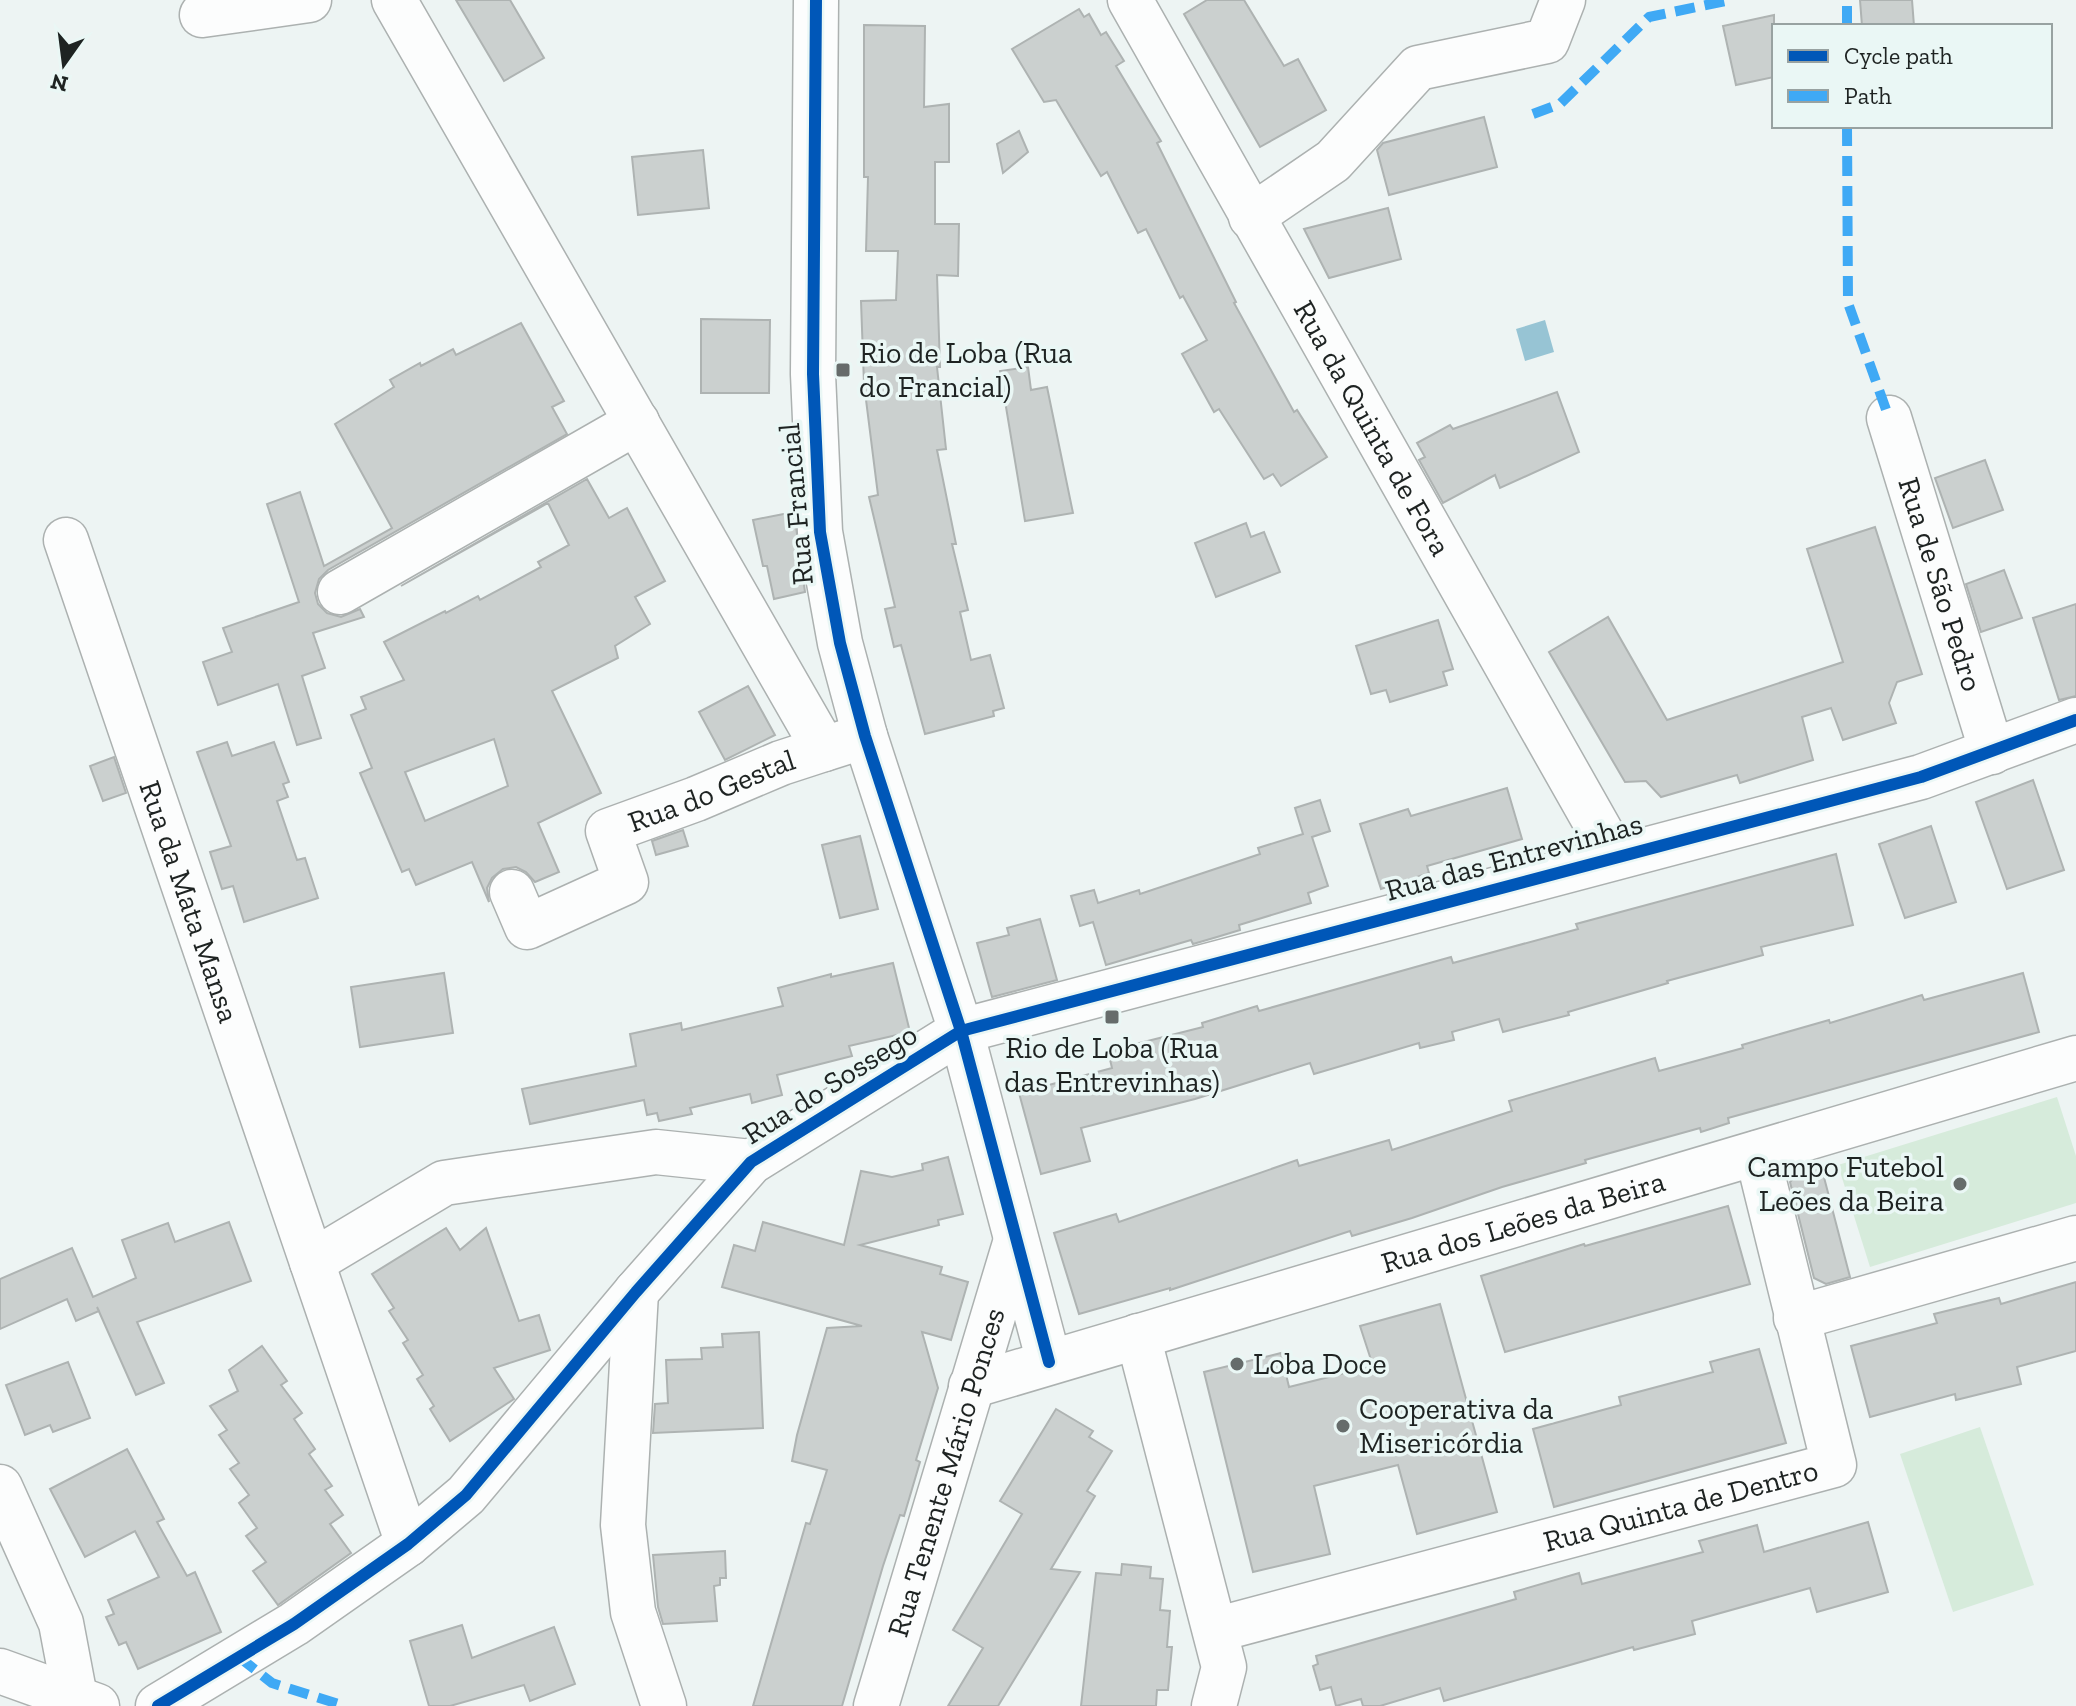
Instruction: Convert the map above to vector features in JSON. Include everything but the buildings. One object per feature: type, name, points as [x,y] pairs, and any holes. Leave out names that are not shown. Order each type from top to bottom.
[{"type":"street","points":[[202,15],[309,0]]},
{"type":"street","points":[[394,0],[637,422],[844,743]]},
{"type":"street","name":"Rua Francial","points":[[816,0],[813,374],[820,532],[840,643],[844,743],[961,1031]]},
{"type":"street","name":"Rua da Quinta de Fora","points":[[1130,0],[1615,857]]},
{"type":"street","points":[[1251,217],[1333,161],[1418,68],[1547,41],[1563,0]]},
{"type":"street","name":"Rua de São Pedro","points":[[1889,418],[1992,752]]},
{"type":"street","points":[[340,592],[637,422]]},
{"type":"street","name":"Rua da Mata Mansa","points":[[66,540],[408,1544]]},
{"type":"street","name":"Rua das Entrevinhas","points":[[961,1031],[1921,777],[2076,720]]},
{"type":"street","name":"Rua do Gestal","points":[[512,892],[527,927],[626,882],[608,831],[696,799],[781,763],[844,743]]},
{"type":"street","name":"Rua do Sossego","points":[[158,1706],[294,1624],[408,1544],[466,1495],[636,1292],[751,1162],[961,1031]]},
{"type":"street","name":"Rua Tenente Mário Ponces","points":[[961,1031],[1049,1362]]},
{"type":"street","name":"Rua dos Leões da Beira","points":[[971,1386],[2076,1058]]},
{"type":"street","points":[[312,1262],[444,1183],[656,1152],[751,1162]]},
{"type":"street","name":"Rua Quinta de Dentro","points":[[1215,1630],[1834,1465],[1757,1153]]},
{"type":"street","points":[[1796,1318],[2076,1238]]},
{"type":"street","name":"Rua Tenente Mário Ponces","points":[[876,1706],[1016,1240]]},
{"type":"street","points":[[636,1292],[623,1525],[633,1612],[664,1706]]},
{"type":"street","points":[[1138,1336],[1224,1667],[1214,1706]]},
{"type":"street","points":[[0,1487],[61,1623],[86,1702]]},
{"type":"street","points":[[0,1671],[86,1702]]},
{"type":"green space","name":"Campo Futebol Leões da Beira","points":[[2057,1097],[2076,1156],[2076,1203],[1870,1267],[1838,1165]]},
{"type":"green space","points":[[1980,1427],[2034,1585],[1953,1612],[1900,1454]]},
{"type":"water","points":[[1545,320],[1554,352],[1525,361],[1516,329]]},
{"type":"marked path","points":[[1533,114],[1560,104],[1649,17],[1730,0]]},
{"type":"marked path","points":[[1847,0],[1847,24]]},
{"type":"marked path","points":[[1847,128],[1848,303],[1889,418]]},
{"type":"marked path","points":[[239,1657],[272,1683],[345,1706]]},
{"type":"cycle path","points":[[816,0],[813,374],[820,532],[840,643],[865,736],[961,1031],[1049,1362]]},
{"type":"cycle path","points":[[158,1706],[294,1624],[408,1544],[466,1495],[636,1292],[751,1162],[961,1031],[1921,777],[2076,720]]},
{"type":"place","name":"Rio de Loba (Rua do Francial)","points":[[843,370]]},
{"type":"place","name":"Rio de Loba (Rua das Entrevinhas)","points":[[1112,1017]]},
{"type":"place","name":"Campo Futebol Leões da Beira","points":[[1960,1184]]},
{"type":"place","name":"Loba Doce","points":[[1237,1364]]},
{"type":"place","name":"Cooperativa da Misericórdia","points":[[1343,1426]]}]
